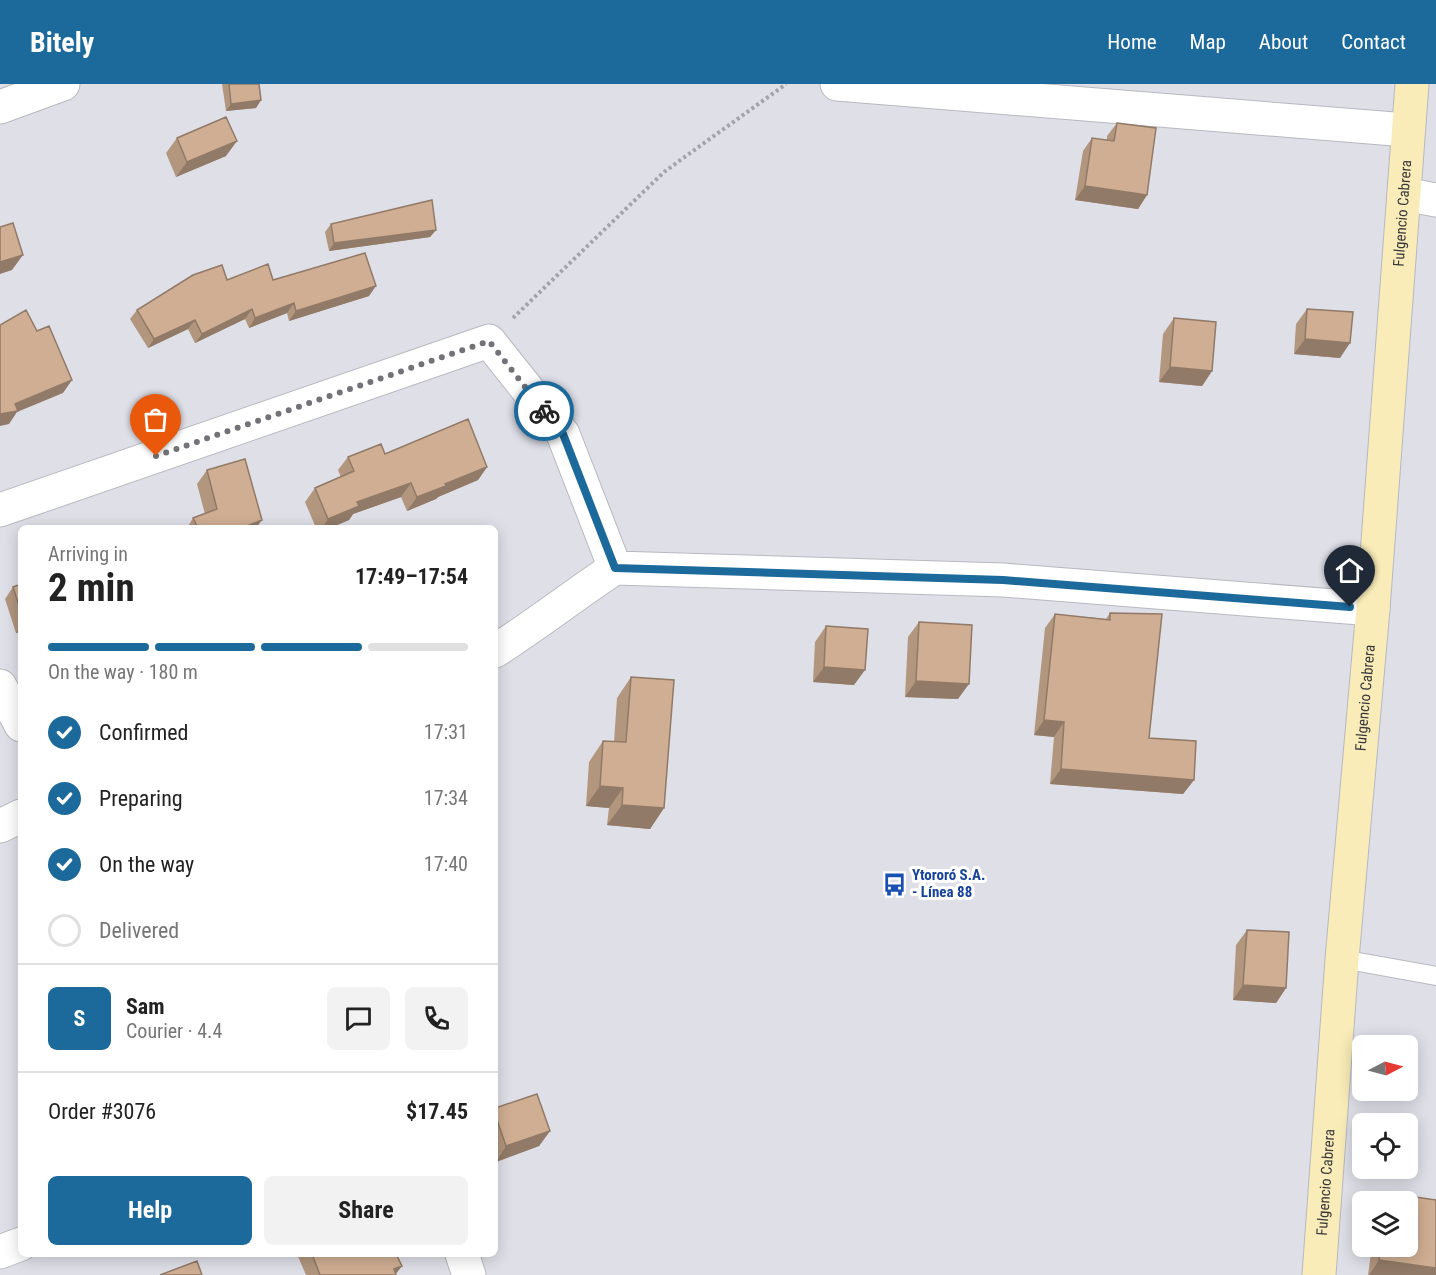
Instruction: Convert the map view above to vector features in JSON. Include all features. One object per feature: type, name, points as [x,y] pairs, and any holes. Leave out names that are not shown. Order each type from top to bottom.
[{"type":"main road","name":"Fulgencio Cabrera","points":[[1319,1275],[1342,959],[1373,609],[1412,84]]},
{"type":"street","points":[[0,107],[63,84]]},
{"type":"street","points":[[837,84],[1407,130]]},
{"type":"street","points":[[1404,194],[1436,200]]},
{"type":"street","points":[[0,510],[489,341],[563,434],[615,568]]},
{"type":"street","points":[[498,649],[533,627],[574,594],[615,568],[1003,580],[1373,609]]},
{"type":"street","points":[[0,686],[18,719]]},
{"type":"street","points":[[0,826],[18,817]]},
{"type":"street","points":[[0,1252],[18,1245]]},
{"type":"street","points":[[463,1257],[469,1275]]},
{"type":"lane","points":[[1342,959],[1436,976]]},
{"type":"path","points":[[489,341],[664,172],[786,84]]},
{"type":"building","points":[[229,84],[259,84],[261,100],[231,104]]},
{"type":"building","points":[[226,117],[237,141],[187,162],[177,138]]},
{"type":"building","points":[[1117,123],[1156,128],[1147,195],[1085,186],[1092,138],[1114,141]]},
{"type":"building","points":[[432,200],[436,230],[334,243],[331,224]]},
{"type":"building","points":[[13,223],[23,255],[0,262],[0,227]]},
{"type":"building","points":[[365,253],[376,286],[296,311],[294,303],[255,318],[252,309],[202,334],[195,320],[154,339],[137,310],[193,275],[222,265],[227,280],[268,264],[273,280]]},
{"type":"building","points":[[1307,309],[1353,312],[1350,343],[1305,339]]},
{"type":"building","points":[[26,310],[37,331],[49,326],[72,380],[15,404],[18,411],[0,414],[0,325]]},
{"type":"building","points":[[1174,318],[1216,322],[1212,371],[1170,367]]},
{"type":"building","points":[[468,419],[487,467],[417,497],[411,483],[357,502],[359,506],[328,519],[315,488],[354,471],[348,457],[381,444],[385,454]]},
{"type":"building","points":[[245,459],[262,520],[250,525],[196,525],[193,518],[217,509],[207,470]]},
{"type":"building","points":[[18,585],[18,603],[13,587]]},
{"type":"building","points":[[1110,613],[1162,614],[1149,738],[1196,741],[1194,780],[1061,769],[1064,722],[1044,720],[1055,614],[1110,620]]},
{"type":"building","points":[[919,622],[972,625],[969,684],[916,681]]},
{"type":"building","points":[[826,626],[868,629],[865,670],[824,667]]},
{"type":"building","points":[[631,677],[674,680],[664,808],[622,805],[623,788],[600,786],[603,741],[626,742]]},
{"type":"building","points":[[1247,930],[1289,932],[1286,988],[1243,985]]},
{"type":"building","points":[[537,1094],[550,1131],[506,1146],[498,1123],[498,1107]]},
{"type":"building","points":[[1418,1197],[1436,1200],[1436,1268],[1379,1260],[1379,1257],[1418,1257]]},
{"type":"building","points":[[313,1257],[398,1257],[402,1266],[394,1269],[396,1275],[320,1275]]},
{"type":"building","points":[[197,1261],[202,1275],[160,1275]]},
{"type":"way so far","points":[[156,456],[489,341],[544,411]]},
{"type":"place","name":"Ytororó S.A. - Línea 88","points":[[894,884]]},
{"type":"route","points":[[544,411],[563,434],[615,568],[1003,580],[1350,607]]}]
